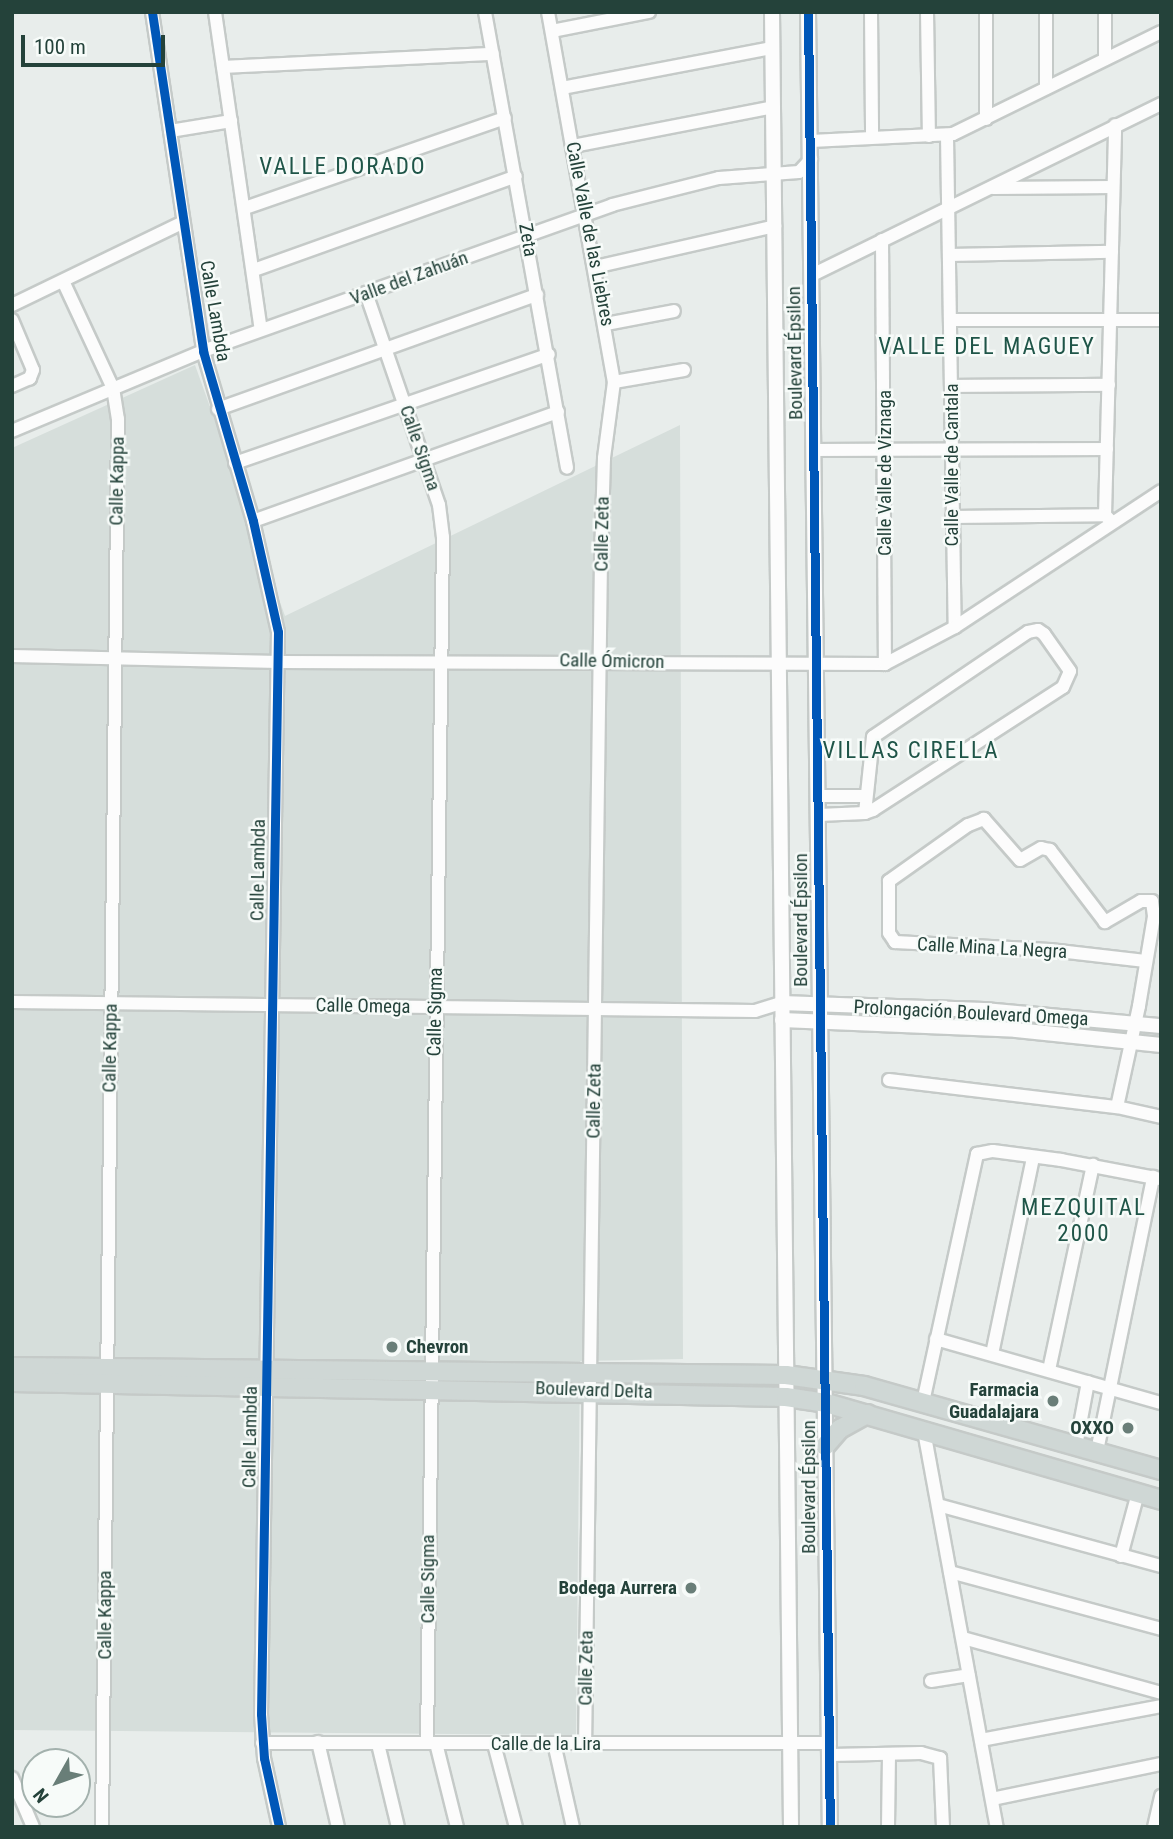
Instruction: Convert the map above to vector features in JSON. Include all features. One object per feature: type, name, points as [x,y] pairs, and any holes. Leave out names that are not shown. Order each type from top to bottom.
[{"type":"main road","name":"Boulevard Delta","points":[[12,1367],[108,1375],[430,1380],[590,1382],[786,1375],[826,1378],[923,1402],[1161,1470]]},
{"type":"main road","name":"Boulevard Delta","points":[[12,1382],[108,1375]]},
{"type":"main road","name":"Boulevard Delta","points":[[590,1382],[786,1397],[826,1403],[1161,1500]]},
{"type":"main road","points":[[825,1446],[840,1429],[867,1415]]},
{"type":"main road","points":[[1007,1454],[1036,1454],[1084,1465],[1097,1451]]},
{"type":"street","name":"Calle Lambda","points":[[152,12],[203,351],[253,521],[276,615],[279,662],[262,1743],[279,1827]]},
{"type":"street","points":[[215,12],[261,330]]},
{"type":"street","name":"Zeta","points":[[485,12],[567,468]]},
{"type":"street","name":"Calle Valle de las Liebres","points":[[548,12],[607,324],[614,383],[604,458]]},
{"type":"street","points":[[552,31],[649,12]]},
{"type":"street","name":"Boulevard Épsilon","points":[[772,12],[792,1827]]},
{"type":"street","name":"Boulevard Épsilon","points":[[808,12],[819,662],[819,1024],[826,1378],[830,1827]]},
{"type":"street","points":[[871,12],[872,137]]},
{"type":"street","points":[[928,12],[929,136]]},
{"type":"street","points":[[986,12],[986,118]]},
{"type":"street","points":[[1046,12],[1046,88]]},
{"type":"street","points":[[1105,12],[1105,59]]},
{"type":"street","points":[[811,141],[947,136],[1161,32]]},
{"type":"street","points":[[562,88],[772,48]]},
{"type":"street","points":[[223,67],[493,54]]},
{"type":"street","points":[[812,275],[949,205],[1161,104]]},
{"type":"street","points":[[573,146],[773,107]]},
{"type":"street","points":[[245,208],[505,118]]},
{"type":"street","points":[[170,131],[232,121]]},
{"type":"street","points":[[952,517],[1109,519],[1107,449],[1115,125]]},
{"type":"street","name":"Calle Valle de Cantala","points":[[947,136],[955,627]]},
{"type":"street","name":"Valle del Zahuán","points":[[12,431],[203,351],[527,235],[699,182],[799,172],[811,159]]},
{"type":"street","points":[[254,270],[516,176]]},
{"type":"street","points":[[986,189],[1113,187]]},
{"type":"street","points":[[12,305],[182,223]]},
{"type":"street","points":[[595,267],[775,226]]},
{"type":"street","name":"Calle Valle de Viznaga","points":[[882,240],[885,664]]},
{"type":"street","points":[[949,255],[1112,252]]},
{"type":"street","name":"Calle Kappa","points":[[63,281],[113,388],[118,445],[102,1827]]},
{"type":"street","name":"Calle Sigma","points":[[366,293],[442,521],[430,1380],[431,1743],[457,1827]]},
{"type":"street","points":[[219,408],[537,295]]},
{"type":"street","points":[[607,324],[674,311]]},
{"type":"street","points":[[12,320],[33,370],[30,378],[12,386]]},
{"type":"street","points":[[952,320],[1161,320]]},
{"type":"street","points":[[235,463],[548,354]]},
{"type":"street","points":[[614,383],[684,370]]},
{"type":"street","points":[[951,386],[1109,385]]},
{"type":"street","points":[[253,521],[423,458],[558,412]]},
{"type":"street","points":[[814,450],[1107,449]]},
{"type":"street","name":"Calle Zeta","points":[[585,1744],[604,458]]},
{"type":"street","name":"Calle Ómicron","points":[[12,656],[279,662],[600,660],[885,664],[955,627],[1109,519],[1161,491]]},
{"type":"street","points":[[819,815],[865,813],[1068,684],[1070,671],[1044,634],[1038,630],[1028,632],[877,733],[869,747],[865,813]]},
{"type":"street","points":[[819,796],[865,796]]},
{"type":"street","name":"Calle Mina La Negra","points":[[1117,1107],[1154,916],[1152,901],[1141,901],[1105,922],[1051,849],[1041,848],[1020,860],[984,820],[968,825],[889,881],[889,933],[895,942],[1050,950],[1145,961]]},
{"type":"street","name":"Calle Omega","points":[[12,1002],[755,1010],[782,1003]]},
{"type":"street","name":"Prolongación Boulevard Omega","points":[[782,1003],[984,1010],[1161,1026]]},
{"type":"street","name":"Calle Omega","points":[[755,1010],[782,1020]]},
{"type":"street","name":"Prolongación Boulevard Omega","points":[[782,1020],[819,1024],[995,1029],[1161,1045]]},
{"type":"street","points":[[889,1080],[1117,1107],[1161,1117]]},
{"type":"street","points":[[923,1402],[973,1160],[979,1152],[1093,1165],[1157,1178],[1097,1451]]},
{"type":"street","points":[[992,1354],[1033,1157]]},
{"type":"street","points":[[1049,1370],[1093,1165]]},
{"type":"street","points":[[936,1339],[1161,1403]]},
{"type":"street","points":[[1076,1446],[1088,1382]]},
{"type":"street","points":[[924,1431],[997,1827]]},
{"type":"street","points":[[1121,1556],[1138,1493]]},
{"type":"street","points":[[938,1505],[1161,1566]]},
{"type":"street","points":[[950,1572],[1161,1629]]},
{"type":"street","points":[[963,1639],[1161,1693]]},
{"type":"street","points":[[930,1681],[970,1675]]},
{"type":"street","points":[[981,1740],[1161,1706]]},
{"type":"street","points":[[318,1742],[338,1827]]},
{"type":"street","name":"Calle de la Lira","points":[[262,1743],[791,1744],[940,1758],[943,1827]]},
{"type":"street","points":[[554,1743],[573,1827]]},
{"type":"street","points":[[378,1744],[398,1827]]},
{"type":"street","points":[[494,1744],[516,1827]]},
{"type":"street","points":[[888,1827],[889,1754]]},
{"type":"street","points":[[992,1798],[1161,1764]]},
{"type":"street","points":[[12,1778],[18,1802],[33,1827]]},
{"type":"street","points":[[1154,1827],[1161,1796]]},
{"type":"shaded area","points":[[195,365],[285,616],[680,425],[683,1359],[580,1361],[576,1735],[12,1730],[12,448]]},
{"type":"cycle path","points":[[152,12],[203,351],[253,521],[278,632],[261,1714],[264,1758],[279,1827]]},
{"type":"cycle path","points":[[808,12],[830,1827]]},
{"type":"place","name":"Chevron","points":[[392,1347]]},
{"type":"place","name":"Farmacia Guadalajara","points":[[1053,1401]]},
{"type":"place","name":"OXXO","points":[[1128,1428]]},
{"type":"place","name":"Bodega Aurrera","points":[[691,1588]]},
{"type":"district","name":"VALLE DORADO","points":[[343,167]]},
{"type":"district","name":"VALLE DEL MAGUEY","points":[[987,347]]},
{"type":"district","name":"VILLAS CIRELLA","points":[[911,751]]},
{"type":"district","name":"MEZQUITAL 2000","points":[[1084,1221]]}]
